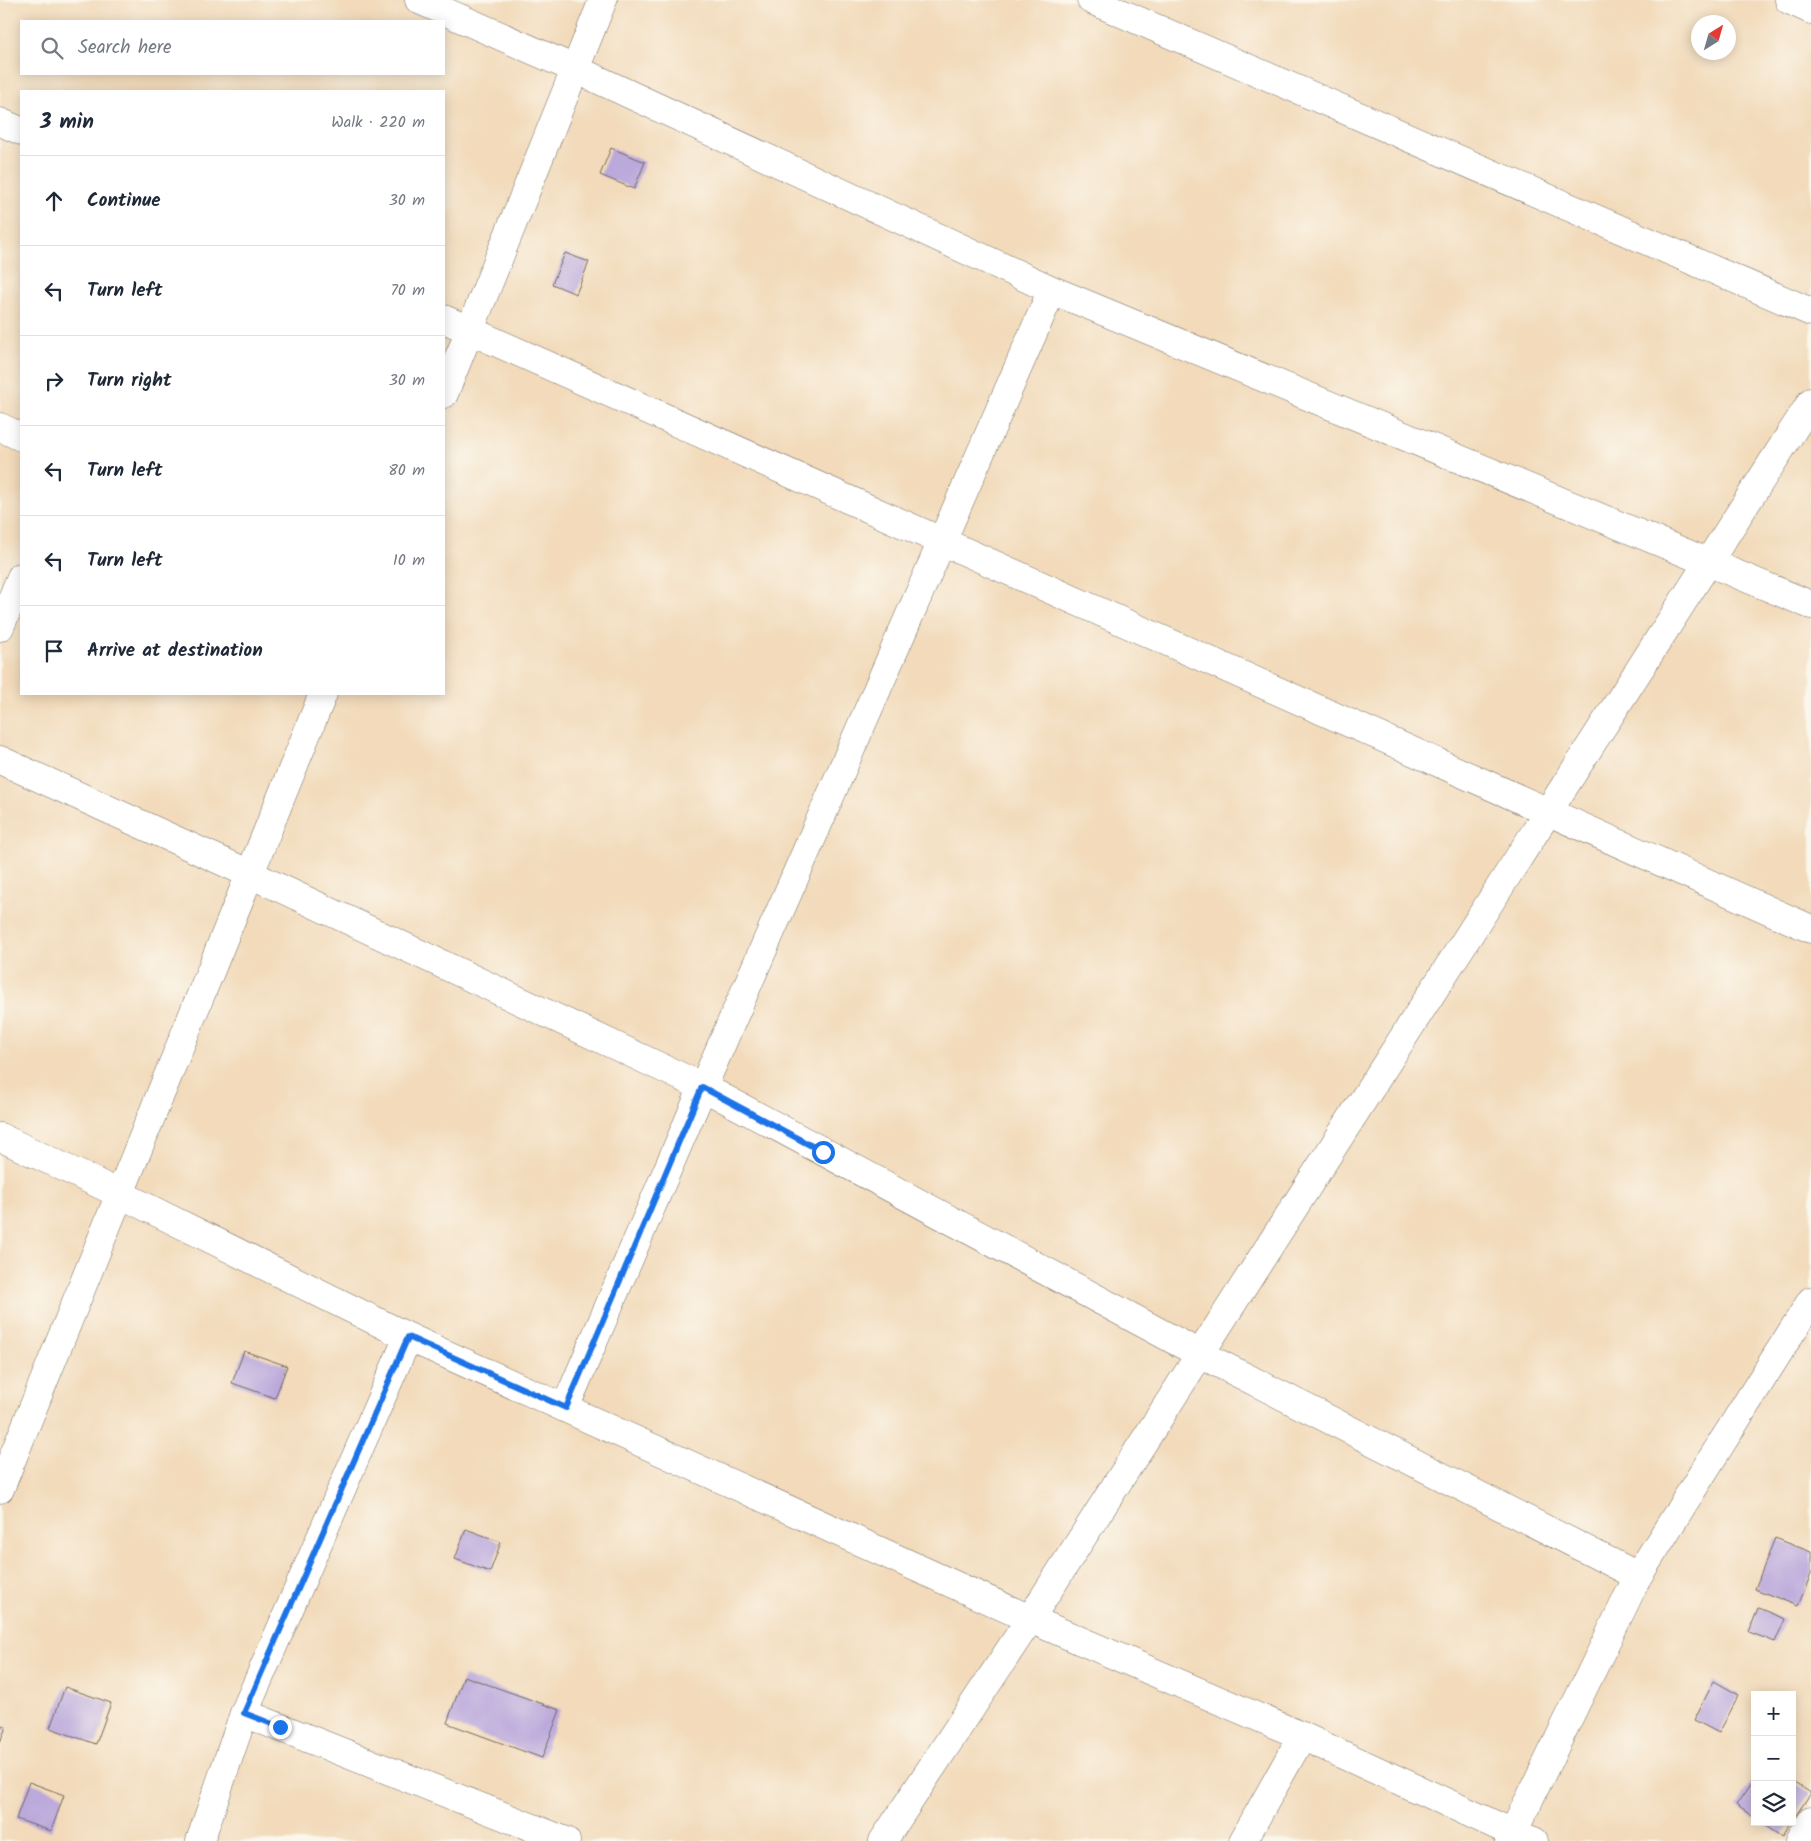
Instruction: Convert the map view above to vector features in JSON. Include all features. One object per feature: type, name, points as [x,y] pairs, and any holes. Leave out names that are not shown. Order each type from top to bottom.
[{"type":"street","points":[[419,0],[575,69],[1052,290],[1709,561],[1811,605]]},
{"type":"street","points":[[445,391],[603,0]]},
{"type":"street","points":[[1091,0],[1811,312]]},
{"type":"street","points":[[1789,0],[1811,10]]},
{"type":"street","points":[[0,122],[20,131]]},
{"type":"street","points":[[566,1408],[702,1087],[1052,290]]},
{"type":"street","points":[[445,319],[1811,929]]},
{"type":"street","points":[[883,1841],[1030,1620],[1811,402]]},
{"type":"street","points":[[0,427],[20,437]]},
{"type":"street","points":[[0,627],[20,578]]},
{"type":"street","points":[[0,1489],[322,695]]},
{"type":"street","points":[[0,760],[250,874],[702,1087],[1200,1354],[1638,1576]]},
{"type":"street","points":[[0,1137],[120,1194],[408,1337],[1030,1620],[1302,1736],[1519,1838],[1638,1576],[1811,1301]]},
{"type":"street","points":[[200,1841],[244,1713],[408,1337]]},
{"type":"street","points":[[244,1713],[566,1841]]},
{"type":"street","points":[[1243,1841],[1302,1736]]},
{"type":"street","points":[[1799,1841],[1811,1820]]},
{"type":"building","points":[[611,148],[645,162],[634,189],[600,175]]},
{"type":"building","points":[[565,253],[589,262],[576,294],[552,284]]},
{"type":"building","points":[[244,1351],[287,1366],[275,1398],[232,1383]]},
{"type":"building","points":[[466,1529],[501,1542],[490,1572],[455,1559]]},
{"type":"building","points":[[1775,1538],[1811,1552],[1811,1574],[1798,1606],[1755,1589]]},
{"type":"building","points":[[1758,1608],[1785,1619],[1775,1642],[1749,1632]]},
{"type":"building","points":[[464,1676],[560,1710],[542,1758],[447,1723]]},
{"type":"building","points":[[1714,1681],[1739,1695],[1719,1733],[1694,1720]]},
{"type":"building","points":[[65,1687],[111,1703],[96,1744],[50,1728]]},
{"type":"building","points":[[0,1725],[6,1727],[0,1743]]},
{"type":"building","points":[[29,1782],[64,1795],[51,1831],[16,1819]]},
{"type":"building","points":[[1751,1783],[1751,1815],[1736,1805]]},
{"type":"building","points":[[1796,1784],[1811,1793],[1796,1815]]},
{"type":"building","points":[[1767,1826],[1788,1826],[1782,1836]]},
{"type":"route","points":[[280,1727],[244,1713],[408,1337],[566,1408],[702,1087],[823,1152]]}]
